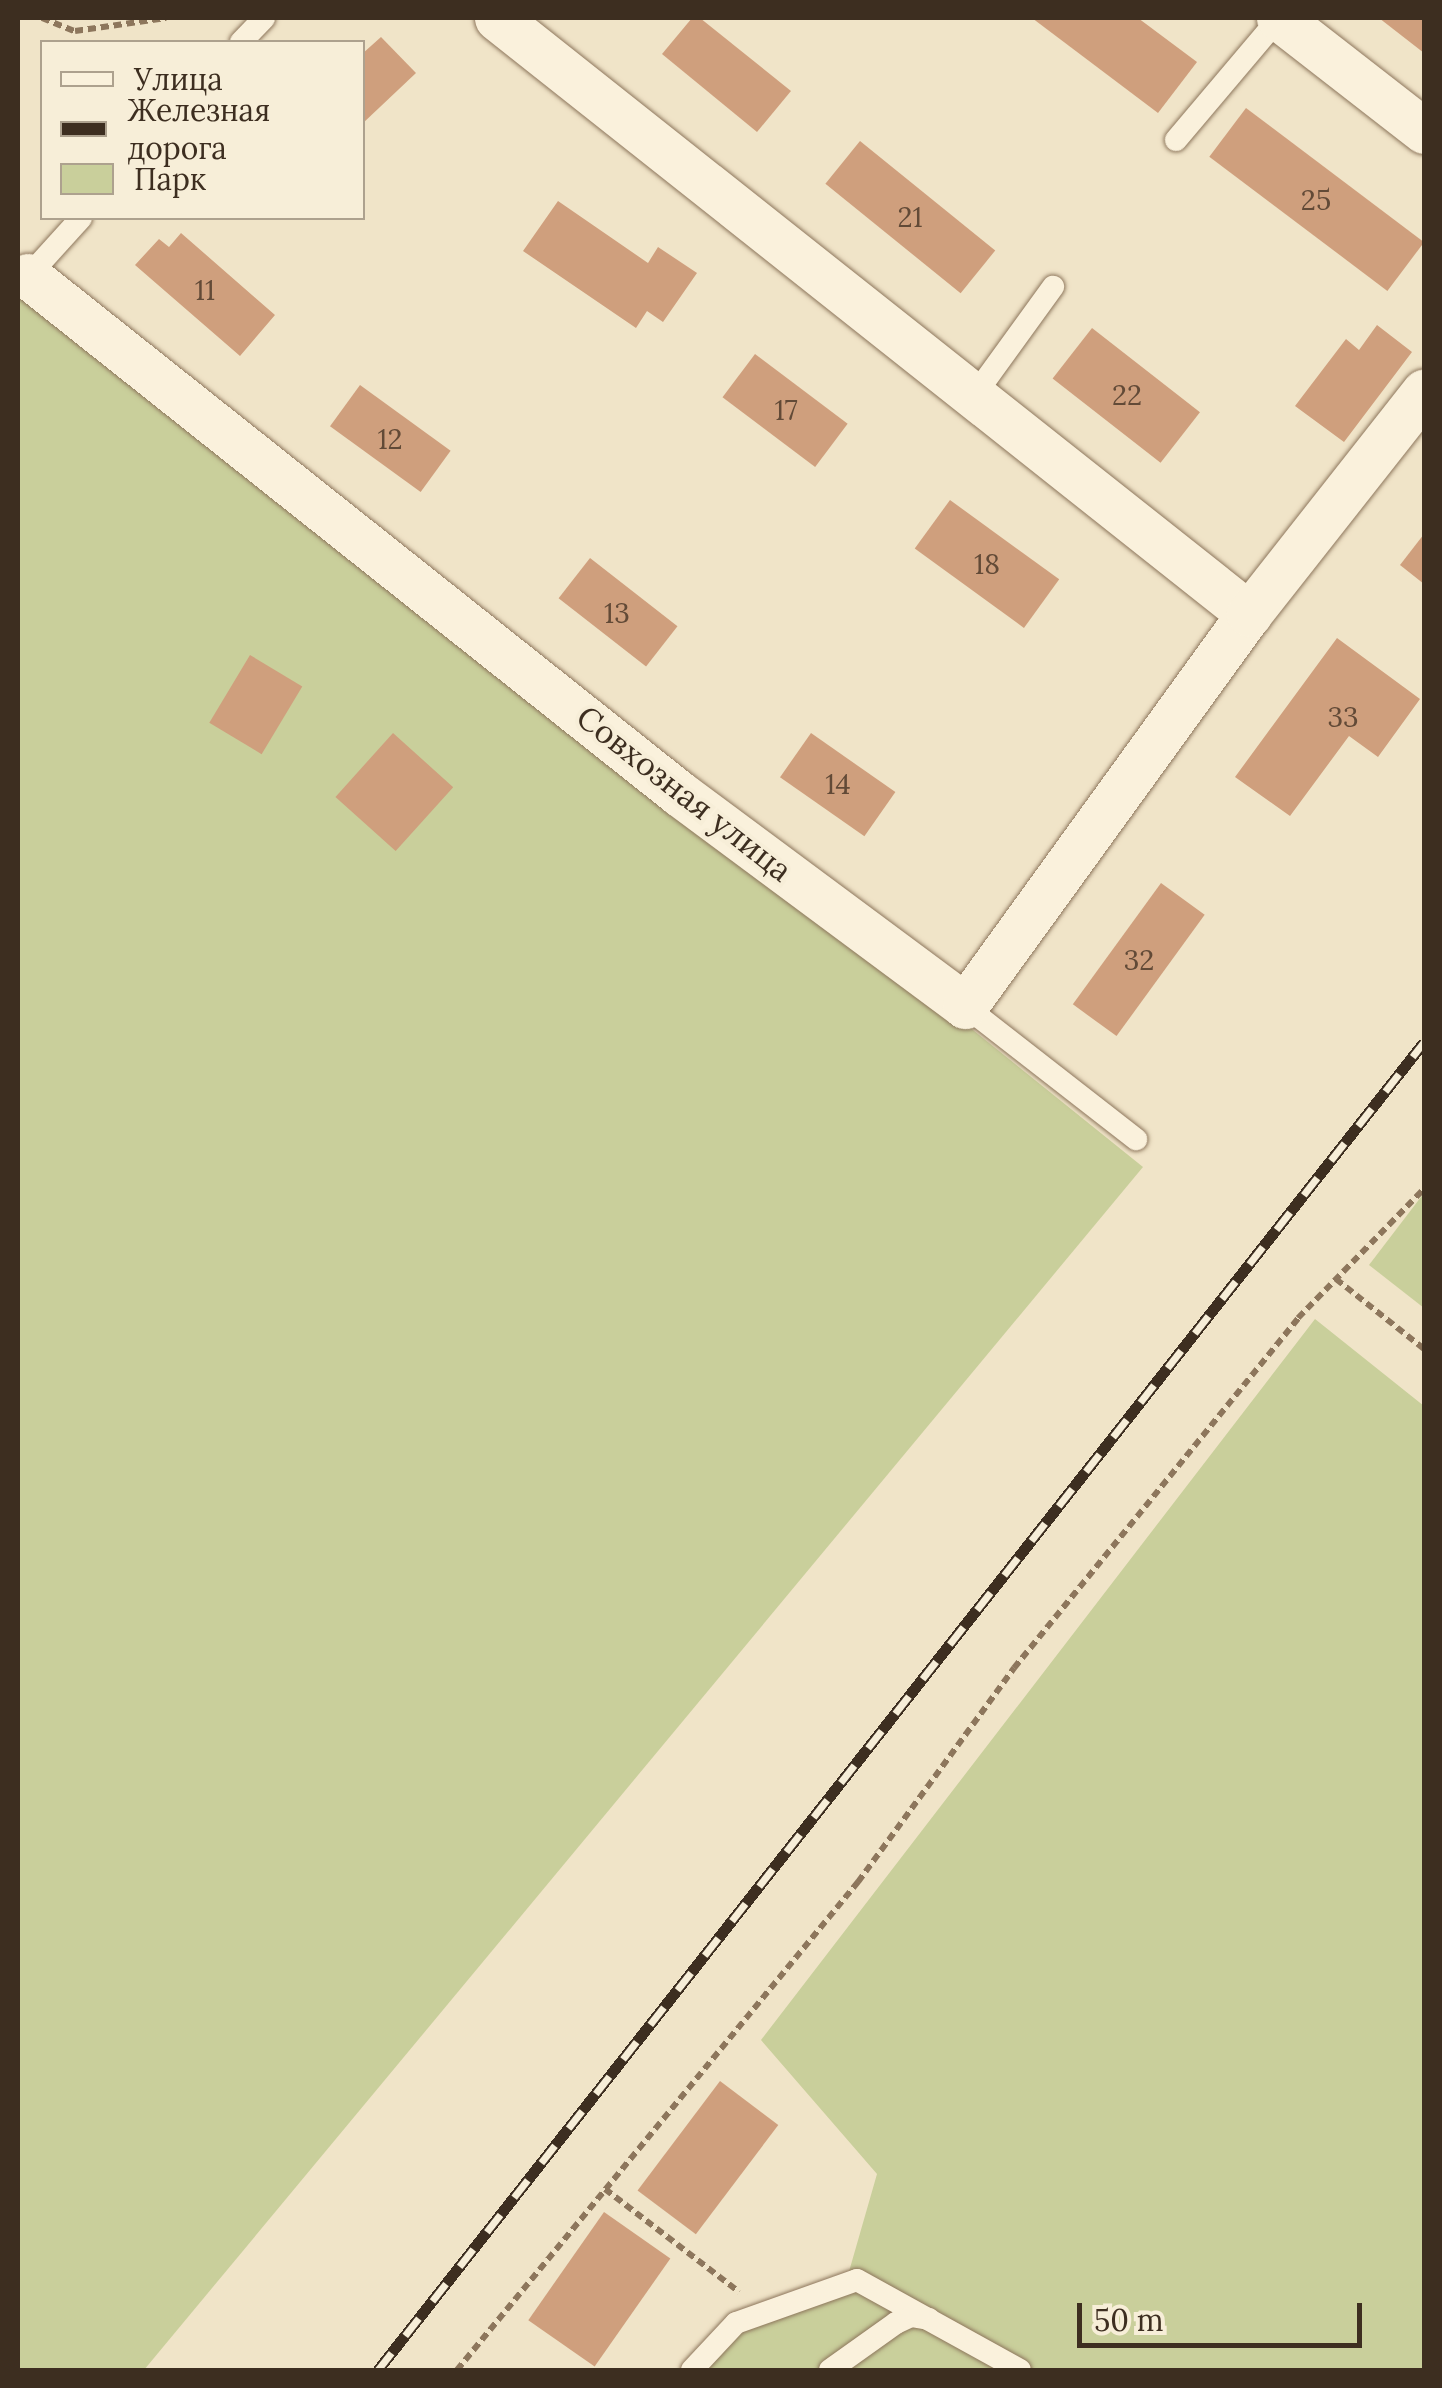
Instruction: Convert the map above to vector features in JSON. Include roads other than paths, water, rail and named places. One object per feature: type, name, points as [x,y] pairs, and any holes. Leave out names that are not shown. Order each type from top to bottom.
[{"type":"street","points":[[497,18],[1249,614]]},
{"type":"street","points":[[1279,18],[1424,130]]},
{"type":"street","name":"Совхозная улица","points":[[21,278],[680,794],[965,1006]]},
{"type":"street","points":[[965,1006],[1249,614],[1424,392]]},
{"type":"lane","points":[[243,40],[264,18]]},
{"type":"lane","points":[[1176,140],[1279,18]]},
{"type":"lane","points":[[21,278],[79,220]]},
{"type":"lane","points":[[974,396],[1053,287]]},
{"type":"lane","points":[[965,1006],[1136,1139]]},
{"type":"lane","points":[[692,2370],[736,2323],[856,2280],[937,2321],[1020,2370]]},
{"type":"lane","points":[[830,2370],[910,2316],[937,2321]]},
{"type":"railway","points":[[378,2370],[1424,1042]]}]
